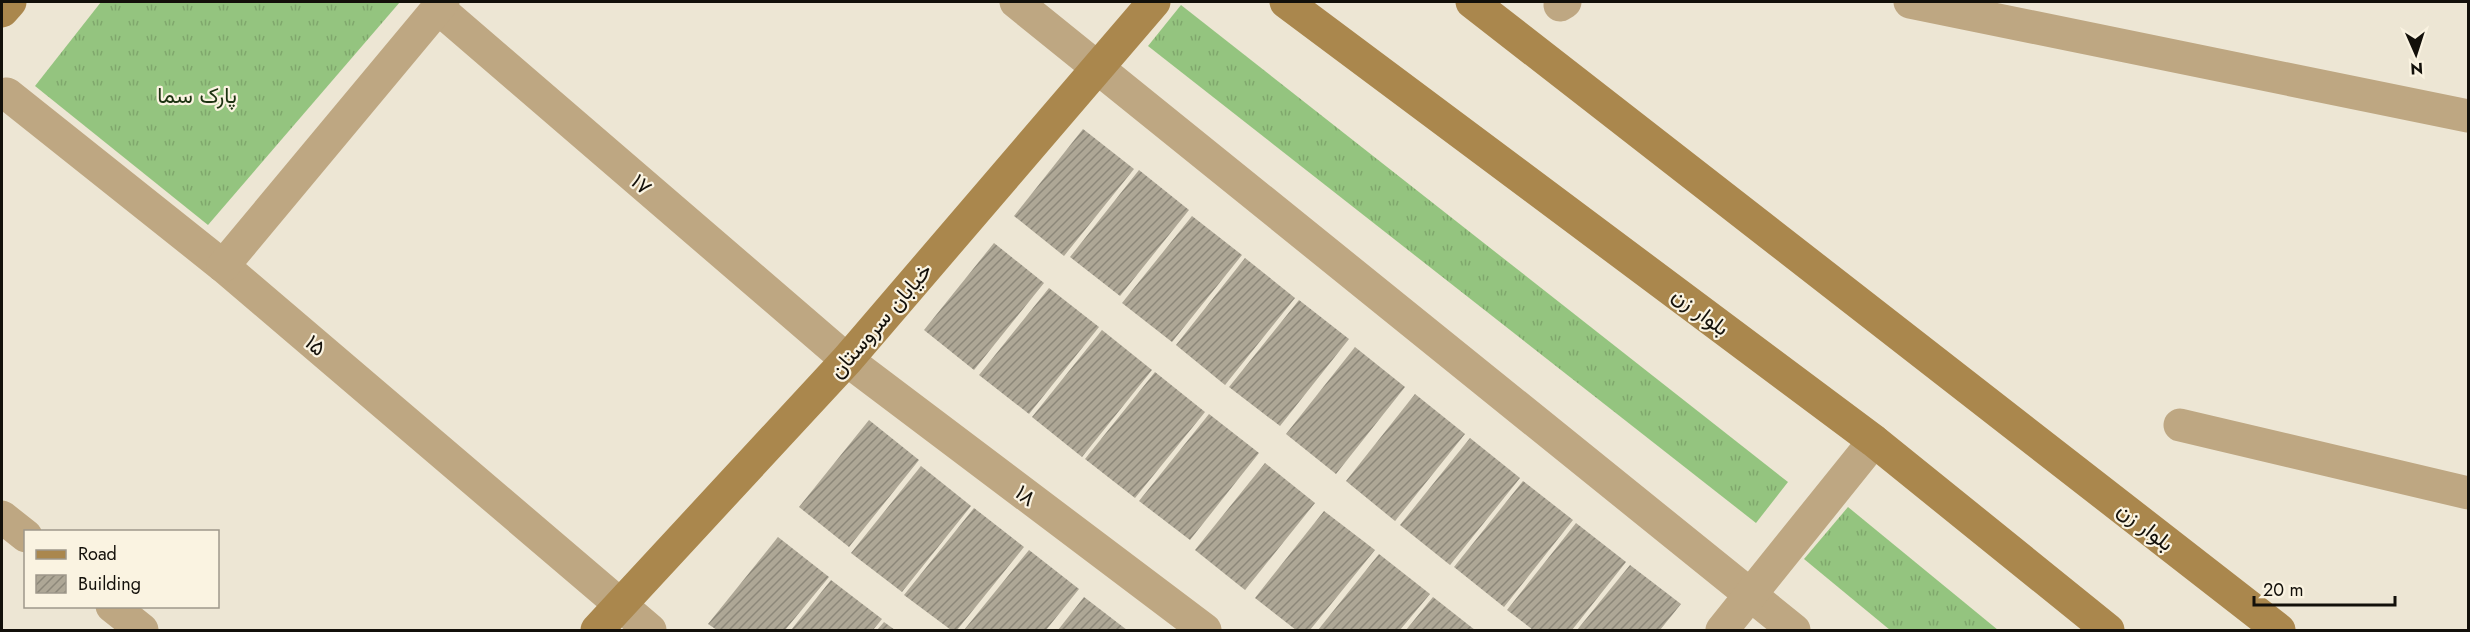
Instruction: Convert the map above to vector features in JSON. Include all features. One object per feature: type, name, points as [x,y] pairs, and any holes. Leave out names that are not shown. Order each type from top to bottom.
[{"type":"main road","points":[[2,11],[10,2]]},
{"type":"main road","name":"خیابان سروستان","points":[[597,630],[846,360],[1154,2]]},
{"type":"main road","name":"بلوار زن","points":[[1286,2],[1874,441],[2108,630]]},
{"type":"main road","name":"بلوار زن","points":[[1472,2],[2279,630]]},
{"type":"street","points":[[1016,2],[1794,630]]},
{"type":"street","points":[[1910,2],[2469,116]]},
{"type":"street","points":[[223,266],[440,4]]},
{"type":"street","name":"۱۷","points":[[440,4],[846,360]]},
{"type":"street","name":"۱۵","points":[[7,94],[223,266],[650,630]]},
{"type":"street","name":"۱۸","points":[[846,360],[1206,630]]},
{"type":"street","points":[[2180,425],[2469,493]]},
{"type":"street","points":[[1722,630],[1874,441]]},
{"type":"street","points":[[2,517],[24,534]]},
{"type":"street","points":[[114,608],[142,630]]},
{"type":"green space","name":"پارک سما","points":[[101,2],[400,2],[208,225],[35,86]]},
{"type":"green space","points":[[1181,5],[1788,482],[1756,523],[1148,46]]},
{"type":"green space","points":[[1848,507],[1998,630],[1890,630],[1804,559]]},
{"type":"building","points":[[1083,129],[1134,169],[1064,256],[1014,216]]},
{"type":"building","points":[[1139,170],[1189,210],[1120,296],[1070,257]]},
{"type":"building","points":[[1192,216],[1242,255],[1172,342],[1122,303]]},
{"type":"building","points":[[994,243],[1044,283],[974,370],[924,330]]},
{"type":"building","points":[[1245,258],[1295,298],[1225,385],[1176,345]]},
{"type":"building","points":[[1049,288],[1099,327],[1029,414],[979,375]]},
{"type":"building","points":[[1299,300],[1349,339],[1280,426],[1229,387]]},
{"type":"building","points":[[1102,330],[1152,370],[1082,457],[1032,417]]},
{"type":"building","points":[[1355,347],[1405,387],[1336,474],[1286,434]]},
{"type":"building","points":[[1155,372],[1205,412],[1135,498],[1085,459]]},
{"type":"building","points":[[1415,394],[1465,434],[1395,521],[1346,481]]},
{"type":"building","points":[[1209,414],[1259,453],[1190,540],[1139,501]]},
{"type":"building","points":[[869,420],[919,460],[849,547],[799,507]]},
{"type":"building","points":[[1470,438],[1520,478],[1450,565],[1400,525]]},
{"type":"building","points":[[1265,463],[1315,503],[1245,590],[1195,550]]},
{"type":"building","points":[[921,466],[971,506],[902,592],[851,553]]},
{"type":"building","points":[[1523,481],[1573,520],[1504,607],[1454,567]]},
{"type":"building","points":[[974,508],[1024,547],[957,630],[951,630],[904,595]]},
{"type":"building","points":[[1324,511],[1375,550],[1310,630],[1296,630],[1255,598]]},
{"type":"building","points":[[1576,523],[1626,562],[1572,630],[1533,630],[1507,610]]},
{"type":"building","points":[[778,537],[829,577],[785,630],[717,630],[708,624]]},
{"type":"building","points":[[1029,550],[1079,589],[1046,630],[964,630]]},
{"type":"building","points":[[1379,554],[1430,594],[1400,630],[1318,630]]},
{"type":"building","points":[[1630,565],[1681,604],[1660,630],[1577,630]]},
{"type":"building","points":[[831,580],[882,619],[873,630],[791,630]]},
{"type":"building","points":[[1084,597],[1127,630],[1058,630]]},
{"type":"building","points":[[1433,597],[1475,630],[1406,630]]},
{"type":"building","points":[[884,622],[895,630],[877,630]]}]
